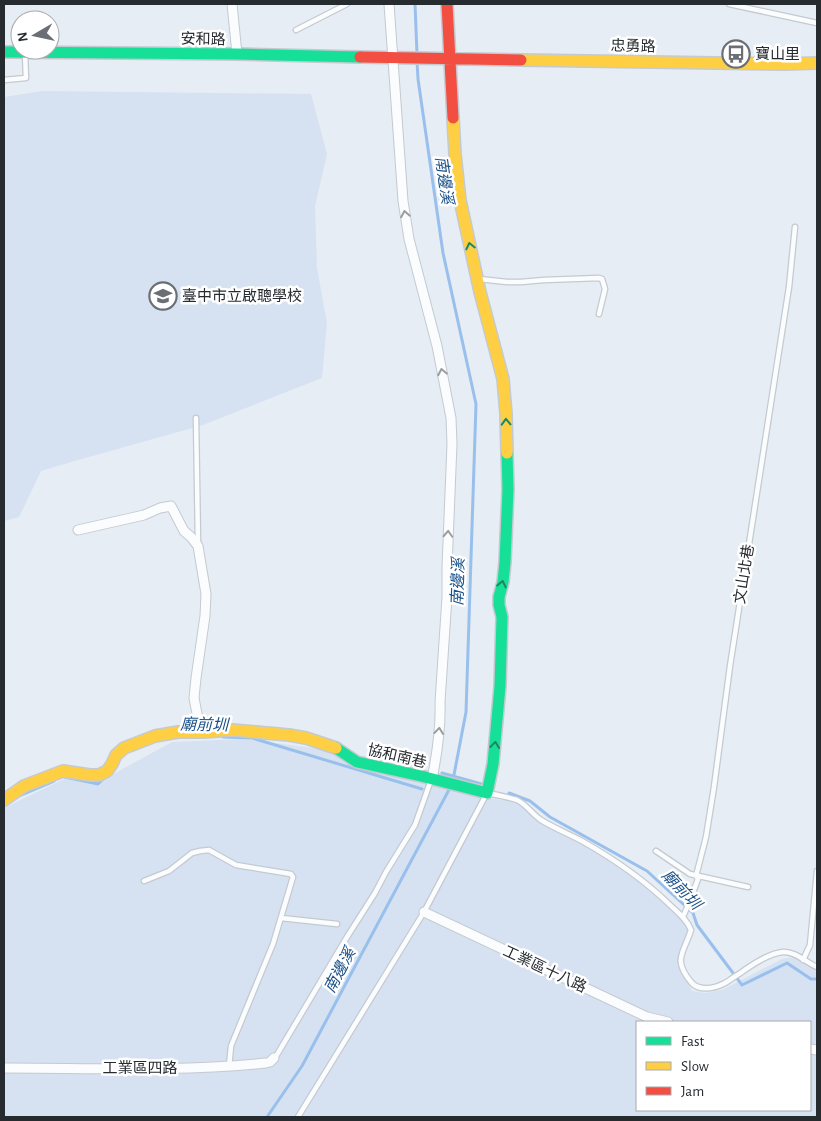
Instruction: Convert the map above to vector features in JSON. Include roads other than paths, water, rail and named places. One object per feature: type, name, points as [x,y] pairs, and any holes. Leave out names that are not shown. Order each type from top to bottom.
[{"type":"street","points":[[232,4],[237,54]]},
{"type":"street","points":[[389,4],[397,58],[403,201],[409,239],[437,346],[451,418],[448,597],[440,718],[432,779],[488,793],[493,764],[500,686],[502,617],[499,597],[505,562],[508,488],[507,450],[503,379],[477,279],[460,200],[455,154],[447,4]]},
{"type":"street","name":"安和路","points":[[60,53],[449,58]]},
{"type":"street","name":"忠勇路","points":[[449,58],[817,63]]},
{"type":"street","points":[[78,530],[144,515],[160,508],[171,506],[184,530],[198,546],[206,594],[205,616],[194,698],[199,724],[203,732]]},
{"type":"street","name":"協和南巷","points":[[4,800],[24,786],[63,771],[99,775],[107,771],[116,755],[124,748],[155,736],[178,732],[233,730],[306,738],[335,747],[357,762],[432,779]]},
{"type":"street","name":"工業區十八路","points":[[424,912],[646,1017],[664,1021]]},
{"type":"street","name":"工業區四路","points":[[4,1068],[229,1067],[266,1063],[274,1058]]},
{"type":"lane","points":[[296,30],[347,4]]},
{"type":"lane","points":[[729,4],[817,23]]},
{"type":"lane","points":[[4,80],[26,78],[25,60]]},
{"type":"lane","name":"文山北巷","points":[[683,917],[698,879],[696,876],[706,837],[731,657],[789,287],[795,227]]},
{"type":"lane","points":[[477,279],[520,282],[599,278],[602,279],[605,289],[599,314]]},
{"type":"lane","points":[[196,418],[198,546]]},
{"type":"lane","name":"協和南巷","points":[[274,1058],[415,825],[432,779]]},
{"type":"lane","points":[[298,1117],[424,912],[488,793],[521,802],[540,820],[582,841],[630,871],[652,888],[683,917],[691,930],[680,958],[681,964],[694,987],[701,989],[722,985],[746,969],[781,952],[797,956],[817,967]]},
{"type":"lane","points":[[144,881],[168,871],[192,853],[210,850],[236,865],[291,874],[293,877],[273,944],[231,1046],[229,1067]]},
{"type":"lane","points":[[656,851],[690,874],[748,887]]},
{"type":"lane","points":[[803,960],[810,945],[817,871]]},
{"type":"lane","points":[[281,918],[337,924]]},
{"type":"waterway","name":"南邊溪","points":[[415,4],[417,54]]},
{"type":"waterway","name":"南邊溪","points":[[417,61],[443,253],[476,404],[466,712],[453,780]]},
{"type":"waterway","name":"廟前圳","points":[[223,737],[252,738],[422,789]]},
{"type":"waterway","name":"廟前圳","points":[[442,773],[485,785]]},
{"type":"waterway","name":"廟前圳","points":[[65,777],[98,784],[103,779]]},
{"type":"waterway","name":"廟前圳","points":[[21,795],[54,781]]},
{"type":"waterway","name":"南邊溪","points":[[267,1117],[302,1066],[451,786]]},
{"type":"waterway","name":"廟前圳","points":[[509,793],[530,801],[550,817],[647,871],[693,913],[697,925],[742,985],[787,963],[811,979],[817,979]]},
{"type":"place","name":"寶山里","points":[[736,54]]},
{"type":"place","name":"臺中市立啟聰學校","points":[[163,296]]}]
